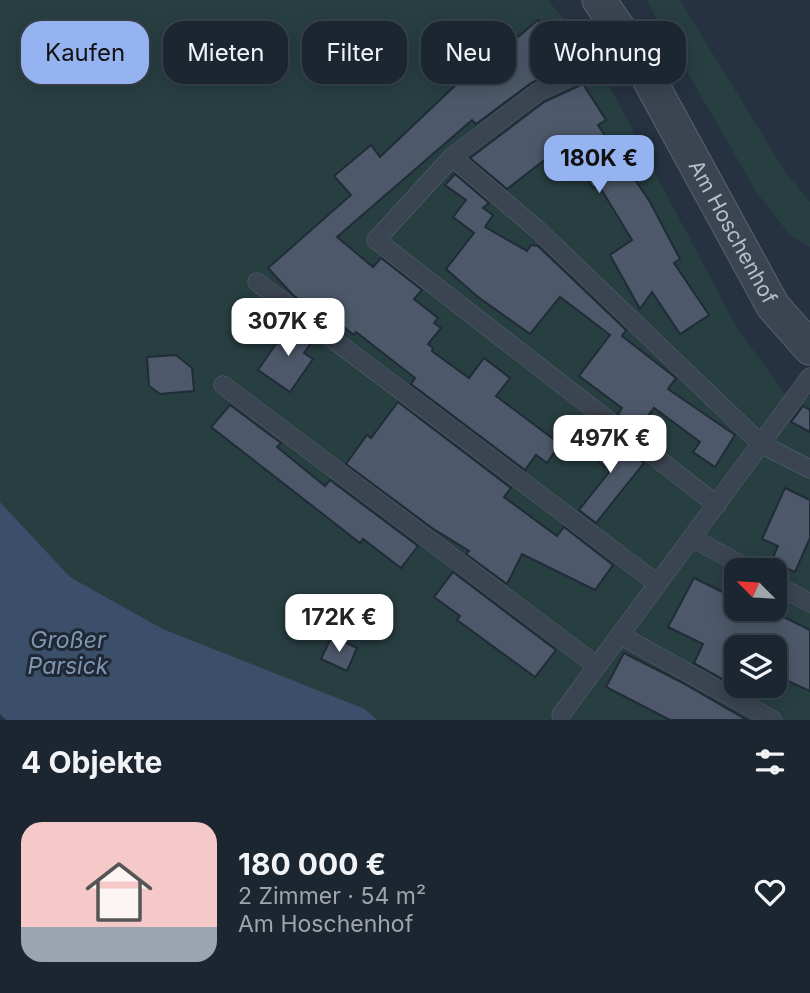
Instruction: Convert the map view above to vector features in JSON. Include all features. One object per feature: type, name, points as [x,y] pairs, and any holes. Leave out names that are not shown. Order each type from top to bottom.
[{"type":"street","name":"Am Hoschenhof","points":[[599,0],[613,21]]},
{"type":"street","name":"Am Hoschenhof","points":[[652,84],[773,306],[810,348]]},
{"type":"lane","points":[[555,84],[538,92],[452,157],[376,240],[716,505]]},
{"type":"lane","points":[[452,157],[538,230],[761,444],[810,469]]},
{"type":"lane","points":[[257,282],[658,584]]},
{"type":"lane","points":[[561,715],[810,377]]},
{"type":"lane","points":[[223,385],[597,666]]},
{"type":"lane","points":[[692,538],[729,558]]},
{"type":"lane","points":[[788,591],[810,603]]},
{"type":"lane","points":[[620,635],[773,720]]},
{"type":"green space","points":[[0,0],[548,0],[565,21],[530,21],[530,84],[608,84],[737,328],[786,395],[810,396],[810,720],[377,720],[365,709],[163,629],[70,577],[0,502]]},
{"type":"green space","points":[[646,0],[680,0],[785,172],[810,202],[810,247],[790,235],[757,193],[686,70],[686,21],[658,21]]},
{"type":"water","name":"Großer Parsick","points":[[0,502],[70,577],[163,629],[365,709],[377,720],[6,720],[0,714]]},
{"type":"building","points":[[530,27],[530,84],[476,124],[472,120],[337,237],[373,267],[381,258],[422,290],[414,299],[438,318],[434,323],[441,328],[428,344],[433,348],[432,351],[469,378],[484,358],[510,378],[496,396],[560,444],[547,463],[536,455],[525,470],[411,384],[415,378],[356,332],[354,335],[329,316],[326,320],[293,295],[268,268],[351,195],[334,176],[371,145],[380,157],[457,84],[516,84],[516,39]]},
{"type":"building","points":[[583,84],[606,120],[598,125],[650,202],[680,259],[674,263],[709,315],[680,334],[652,292],[640,309],[610,255],[632,240],[598,184],[593,188],[564,145],[507,189],[470,158],[544,102]]},
{"type":"building","points":[[455,174],[489,203],[483,208],[493,215],[485,227],[527,251],[531,245],[538,246],[626,330],[622,336],[676,378],[668,389],[735,435],[715,467],[693,452],[700,442],[654,408],[638,429],[618,414],[622,408],[579,376],[610,335],[560,297],[530,334],[478,297],[446,269],[474,233],[453,217],[466,200],[445,185]]},
{"type":"building","points":[[291,322],[314,339],[304,353],[313,359],[290,392],[258,370]]},
{"type":"building","points":[[176,355],[192,368],[194,391],[160,394],[149,386],[147,357]]},
{"type":"building","points":[[398,402],[511,488],[504,497],[557,536],[564,527],[613,565],[595,590],[522,554],[507,584],[466,554],[469,551],[432,528],[346,464],[367,435],[371,438]]},
{"type":"building","points":[[230,405],[281,443],[277,447],[325,486],[330,480],[418,546],[401,568],[363,539],[360,543],[211,427]]},
{"type":"building","points":[[803,406],[810,410],[810,432],[791,422]]},
{"type":"building","points":[[604,432],[644,463],[596,523],[579,510],[610,471],[588,453]]},
{"type":"building","points":[[785,488],[810,500],[810,538],[795,572],[788,569],[788,558],[773,558],[778,546],[762,539]]},
{"type":"building","points":[[453,572],[556,650],[535,677],[457,620],[460,616],[434,597]]},
{"type":"building","points":[[694,578],[724,593],[724,621],[788,619],[810,630],[810,691],[787,680],[787,635],[724,635],[724,680],[694,663],[703,644],[668,627]]},
{"type":"building","points":[[332,636],[357,648],[347,671],[321,659]]},
{"type":"building","points":[[624,653],[747,720],[670,720],[606,687]]}]
